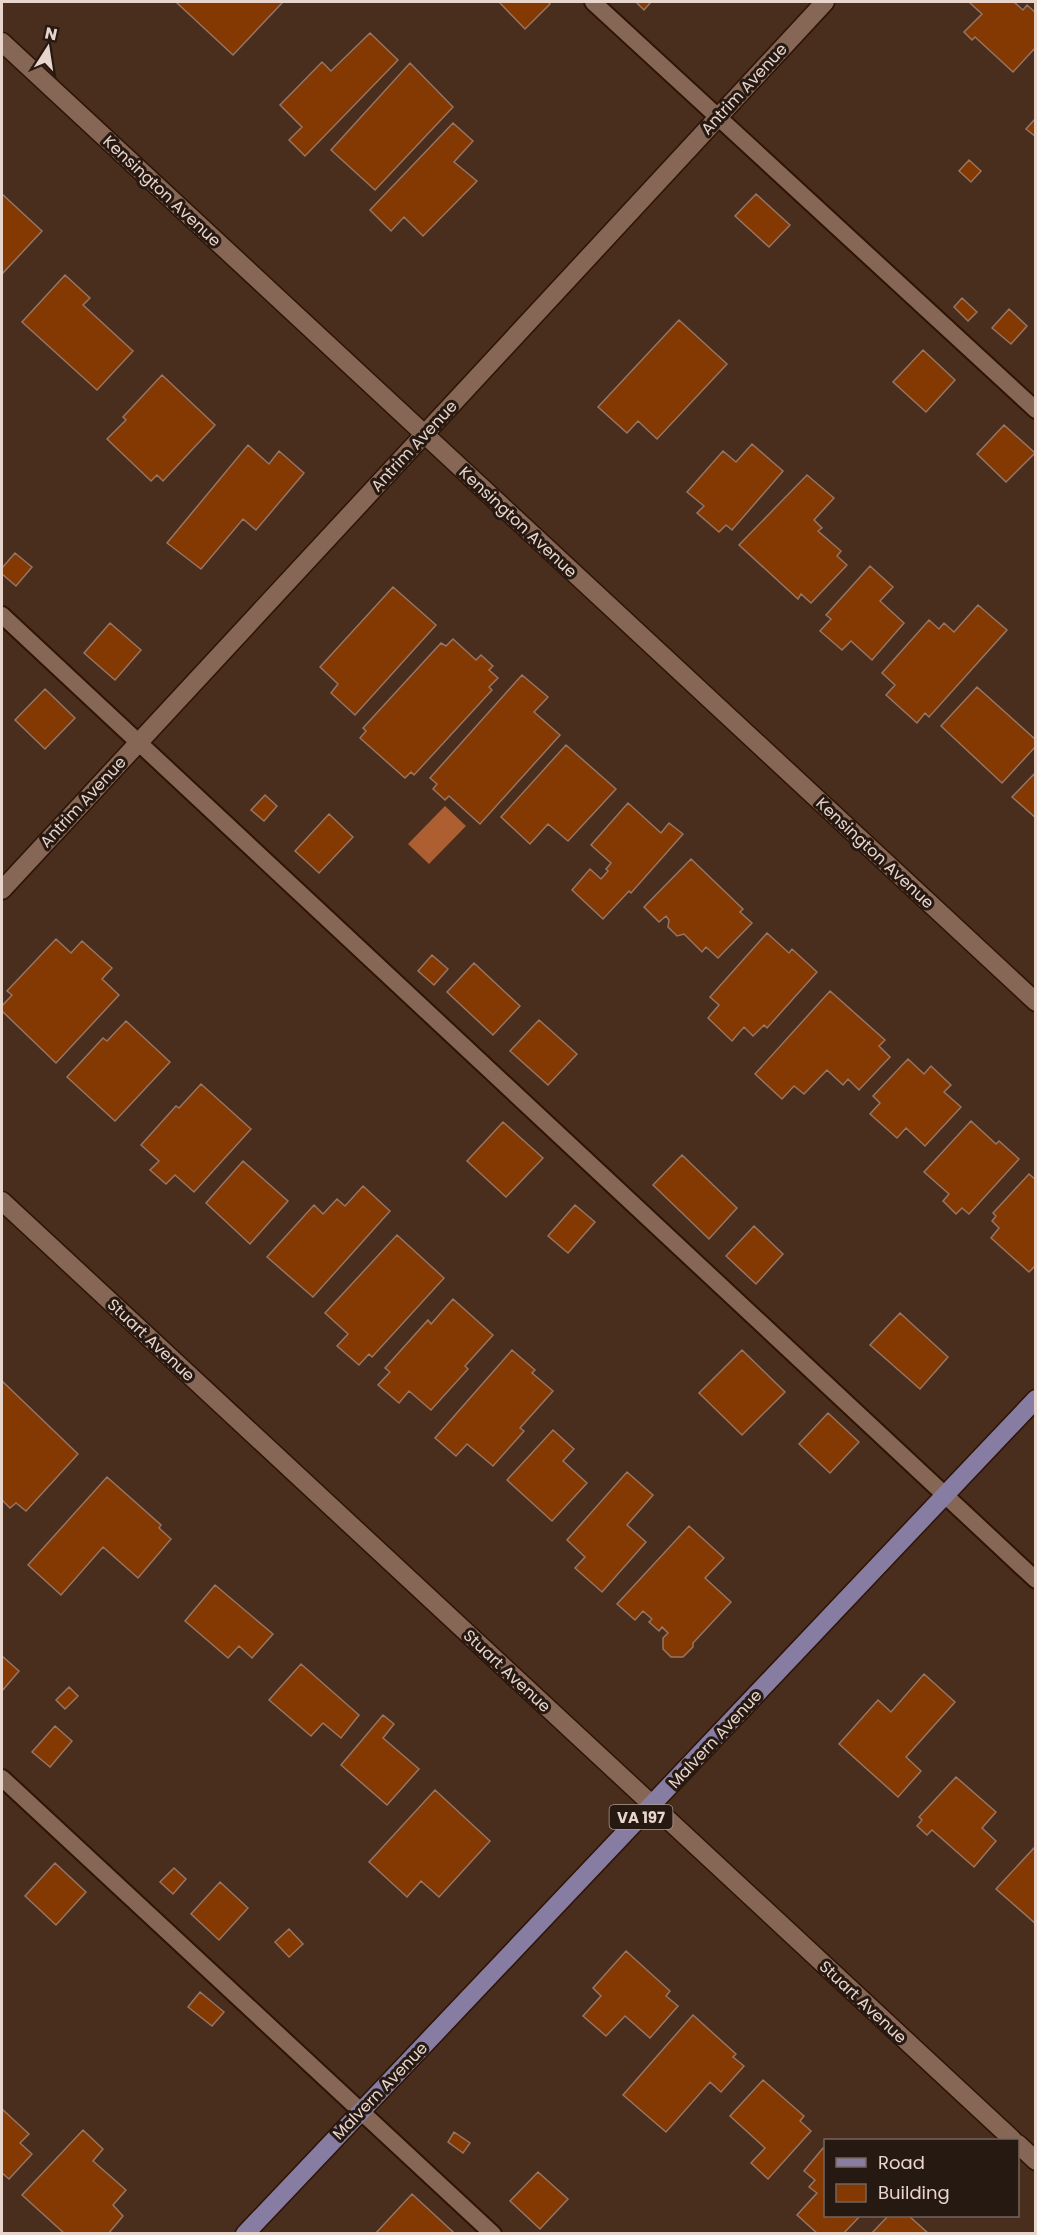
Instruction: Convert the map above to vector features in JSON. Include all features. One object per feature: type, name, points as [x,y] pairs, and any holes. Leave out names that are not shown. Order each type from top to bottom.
[{"type":"main road","name":"Malvern Avenue","points":[[244,2234],[652,1806],[1035,1399]]},
{"type":"street","name":"Antrim Avenue","points":[[2,890],[825,2]]},
{"type":"street","name":"Kensington Avenue","points":[[2,42],[1035,1002]]},
{"type":"street","name":"Stuart Avenue","points":[[2,1201],[1012,2139]]},
{"type":"street","points":[[1019,2146],[1035,2161]]},
{"type":"lane","points":[[593,2],[1035,410]]},
{"type":"lane","points":[[2,615],[1035,1580]]},
{"type":"lane","points":[[2,1778],[493,2234]]},
{"type":"shaded area","points":[[445,806],[466,826],[429,864],[408,844]]},
{"type":"building","points":[[176,2],[281,2],[282,3],[233,55]]},
{"type":"building","points":[[501,2],[548,2],[550,4],[525,29]]},
{"type":"building","points":[[636,2],[651,2],[644,10]]},
{"type":"building","points":[[969,2],[1014,2],[1023,10],[1027,5],[1036,13],[1036,47],[1013,72],[975,37],[972,40],[964,32],[982,14]]},
{"type":"building","points":[[370,33],[398,60],[305,156],[289,140],[302,127],[280,105],[322,62],[331,71]]},
{"type":"building","points":[[410,63],[453,107],[375,190],[331,150]]},
{"type":"building","points":[[1036,118],[1036,137],[1026,129]]},
{"type":"building","points":[[453,123],[473,141],[454,162],[477,181],[423,236],[404,217],[391,231],[370,210]]},
{"type":"building","points":[[969,160],[981,171],[971,182],[959,171]]},
{"type":"building","points":[[2,194],[42,231],[2,274]]},
{"type":"building","points":[[756,194],[790,225],[769,247],[735,216]]},
{"type":"building","points":[[65,275],[90,298],[83,305],[133,351],[97,390],[22,322]]},
{"type":"building","points":[[962,298],[977,312],[968,321],[954,307]]},
{"type":"building","points":[[1009,309],[1027,326],[1011,344],[992,328]]},
{"type":"building","points":[[679,320],[727,364],[657,439],[638,421],[627,433],[598,407]]},
{"type":"building","points":[[923,350],[955,380],[926,412],[893,382]]},
{"type":"building","points":[[162,375],[215,425],[163,481],[157,475],[151,481],[107,439],[126,420],[123,417]]},
{"type":"building","points":[[1004,425],[1035,453],[1006,482],[977,454]]},
{"type":"building","points":[[752,444],[783,471],[732,530],[726,525],[719,532],[697,513],[704,506],[687,492],[723,451],[736,462]]},
{"type":"building","points":[[248,445],[269,464],[279,451],[304,473],[256,530],[243,519],[201,569],[167,543]]},
{"type":"building","points":[[807,475],[834,498],[814,520],[822,528],[818,531],[841,551],[837,556],[847,565],[811,603],[801,594],[798,599],[739,545]]},
{"type":"building","points":[[15,553],[32,567],[16,586],[2,574],[2,568]]},
{"type":"building","points":[[870,566],[893,587],[880,601],[904,623],[872,660],[851,641],[842,650],[820,631],[831,619],[826,615]]},
{"type":"building","points":[[393,587],[436,625],[355,715],[331,693],[338,684],[320,667]]},
{"type":"building","points":[[978,605],[1007,630],[929,717],[925,713],[917,723],[886,695],[895,685],[882,673],[929,620],[939,629],[944,623],[954,632]]},
{"type":"building","points":[[110,623],[141,650],[115,680],[84,653]]},
{"type":"building","points":[[453,639],[476,660],[481,655],[493,666],[489,670],[498,678],[489,687],[492,690],[414,775],[411,772],[405,778],[360,738],[366,731],[363,728],[441,643],[446,646]]},
{"type":"building","points":[[522,675],[548,697],[534,712],[560,735],[480,824],[449,796],[445,800],[433,789],[437,784],[430,778]]},
{"type":"building","points":[[977,687],[1036,740],[1036,746],[1002,783],[941,726]]},
{"type":"building","points":[[45,689],[75,718],[45,749],[15,720]]},
{"type":"building","points":[[566,745],[616,789],[568,841],[548,824],[530,844],[501,817]]},
{"type":"building","points":[[1036,772],[1036,818],[1012,797]]},
{"type":"building","points":[[265,795],[277,806],[264,821],[251,810]]},
{"type":"building","points":[[628,803],[661,833],[669,823],[683,834],[631,893],[629,891],[603,919],[572,890],[590,869],[601,879],[608,871],[606,869],[611,863],[591,845]]},
{"type":"building","points":[[329,814],[353,837],[319,873],[295,851]]},
{"type":"building","points":[[691,859],[743,909],[740,912],[752,923],[718,958],[706,947],[702,952],[684,934],[677,936],[668,927],[669,920],[666,916],[659,922],[644,907]]},
{"type":"building","points":[[767,933],[789,953],[792,949],[817,972],[767,1028],[764,1025],[753,1036],[744,1027],[732,1041],[708,1018],[719,1005],[710,997]]},
{"type":"building","points":[[56,939],[71,953],[82,941],[112,968],[102,979],[119,995],[56,1063],[2,1011],[2,1006],[12,995],[7,991]]},
{"type":"building","points":[[432,955],[448,969],[434,985],[418,971]]},
{"type":"building","points":[[474,963],[520,1006],[493,1035],[447,992]]},
{"type":"building","points":[[830,991],[885,1040],[879,1046],[890,1057],[859,1090],[848,1079],[843,1085],[827,1070],[804,1094],[794,1086],[782,1099],[755,1074]]},
{"type":"building","points":[[539,1020],[577,1054],[548,1085],[510,1051]]},
{"type":"building","points":[[126,1021],[170,1062],[115,1121],[67,1077],[103,1038],[107,1041]]},
{"type":"building","points":[[908,1059],[924,1074],[931,1066],[951,1085],[944,1092],[961,1107],[925,1146],[906,1128],[897,1138],[870,1114],[880,1103],[873,1096]]},
{"type":"building","points":[[201,1084],[251,1129],[194,1192],[175,1175],[166,1184],[150,1170],[159,1161],[141,1145],[176,1106],[179,1108]]},
{"type":"building","points":[[971,1121],[996,1144],[999,1141],[1019,1159],[969,1214],[962,1208],[956,1214],[943,1201],[949,1194],[924,1172]]},
{"type":"building","points":[[503,1122],[543,1158],[506,1197],[467,1161]]},
{"type":"building","points":[[682,1155],[737,1208],[709,1239],[653,1185]]},
{"type":"building","points":[[243,1161],[288,1201],[250,1244],[206,1203]]},
{"type":"building","points":[[1029,1174],[1036,1180],[1036,1265],[1029,1272],[991,1238],[999,1228],[992,1221],[996,1216],[993,1213]]},
{"type":"building","points":[[363,1186],[390,1211],[313,1297],[267,1257],[314,1205],[323,1214],[337,1199],[345,1206]]},
{"type":"building","points":[[575,1205],[595,1222],[568,1253],[548,1236]]},
{"type":"building","points":[[754,1226],[783,1254],[756,1284],[726,1256]]},
{"type":"building","points":[[397,1235],[444,1278],[372,1357],[369,1354],[359,1365],[337,1346],[348,1334],[325,1313]]},
{"type":"building","points":[[453,1299],[493,1335],[465,1366],[468,1369],[431,1410],[409,1391],[399,1403],[378,1385],[390,1372],[385,1368],[428,1320],[431,1324]]},
{"type":"building","points":[[900,1313],[948,1357],[920,1389],[870,1345]]},
{"type":"building","points":[[512,1350],[535,1370],[532,1373],[553,1391],[520,1428],[524,1431],[493,1466],[467,1444],[456,1456],[435,1438]]},
{"type":"building","points":[[742,1350],[785,1392],[742,1435],[699,1393]]},
{"type":"building","points":[[2,1381],[78,1454],[26,1511],[16,1503],[10,1508],[2,1500]]},
{"type":"building","points":[[828,1413],[859,1442],[830,1473],[799,1444]]},
{"type":"building","points":[[553,1430],[574,1449],[563,1461],[587,1483],[552,1521],[507,1480]]},
{"type":"building","points":[[627,1472],[653,1495],[627,1525],[646,1542],[602,1592],[575,1568],[585,1557],[567,1540]]},
{"type":"building","points":[[107,1477],[161,1525],[159,1528],[171,1539],[138,1578],[103,1547],[61,1595],[28,1565]]},
{"type":"building","points":[[689,1526],[724,1558],[705,1578],[731,1602],[683,1657],[671,1657],[663,1649],[663,1638],[668,1633],[662,1627],[659,1631],[649,1622],[652,1619],[643,1611],[635,1620],[617,1604]]},
{"type":"building","points":[[215,1585],[273,1634],[252,1658],[239,1646],[228,1658],[185,1621]]},
{"type":"building","points":[[2,1656],[19,1671],[2,1691]]},
{"type":"building","points":[[301,1664],[359,1715],[341,1738],[323,1723],[311,1736],[269,1700]]},
{"type":"building","points":[[924,1674],[955,1702],[906,1757],[921,1771],[898,1797],[839,1744],[878,1700],[891,1712]]},
{"type":"building","points":[[69,1687],[78,1696],[65,1709],[56,1700]]},
{"type":"building","points":[[383,1715],[394,1724],[383,1738],[419,1769],[387,1805],[341,1765]]},
{"type":"building","points":[[55,1726],[72,1741],[50,1767],[32,1752]]},
{"type":"building","points":[[956,1777],[996,1812],[982,1828],[996,1841],[974,1867],[932,1830],[927,1835],[917,1826],[922,1820],[919,1817]]},
{"type":"building","points":[[435,1790],[490,1841],[439,1897],[421,1881],[407,1897],[369,1862]]},
{"type":"building","points":[[1034,1848],[1036,1849],[1036,1924],[996,1889]]},
{"type":"building","points":[[55,1863],[86,1892],[56,1925],[25,1896]]},
{"type":"building","points":[[174,1868],[186,1879],[173,1894],[160,1882]]},
{"type":"building","points":[[220,1882],[248,1908],[219,1940],[191,1914]]},
{"type":"building","points":[[289,1929],[303,1944],[289,1957],[275,1942]]},
{"type":"building","points":[[626,1951],[670,1991],[666,1996],[678,2006],[650,2038],[625,2016],[606,2036],[583,2016],[601,1996],[593,1988]]},
{"type":"building","points":[[200,1992],[224,2012],[212,2026],[188,2007]]},
{"type":"building","points":[[693,2015],[736,2054],[733,2057],[744,2066],[721,2092],[710,2082],[666,2132],[623,2095]]},
{"type":"building","points":[[763,2080],[804,2116],[800,2121],[811,2131],[768,2179],[751,2163],[765,2148],[730,2116]]},
{"type":"building","points":[[2,2109],[29,2134],[20,2143],[32,2154],[9,2179],[2,2173]]},
{"type":"building","points":[[83,2130],[103,2149],[93,2161],[126,2190],[113,2205],[123,2216],[108,2234],[65,2234],[22,2195]]},
{"type":"building","points":[[454,2132],[470,2143],[463,2153],[448,2142]]},
{"type":"building","points":[[824,2149],[824,2217],[859,2217],[843,2234],[818,2234],[797,2215],[817,2193],[809,2187],[815,2180],[804,2171]]},
{"type":"building","points":[[538,2172],[568,2199],[540,2229],[510,2201]]},
{"type":"building","points":[[412,2194],[453,2232],[452,2234],[375,2234]]},
{"type":"building","points":[[887,2217],[910,2217],[929,2234],[871,2234]]}]
